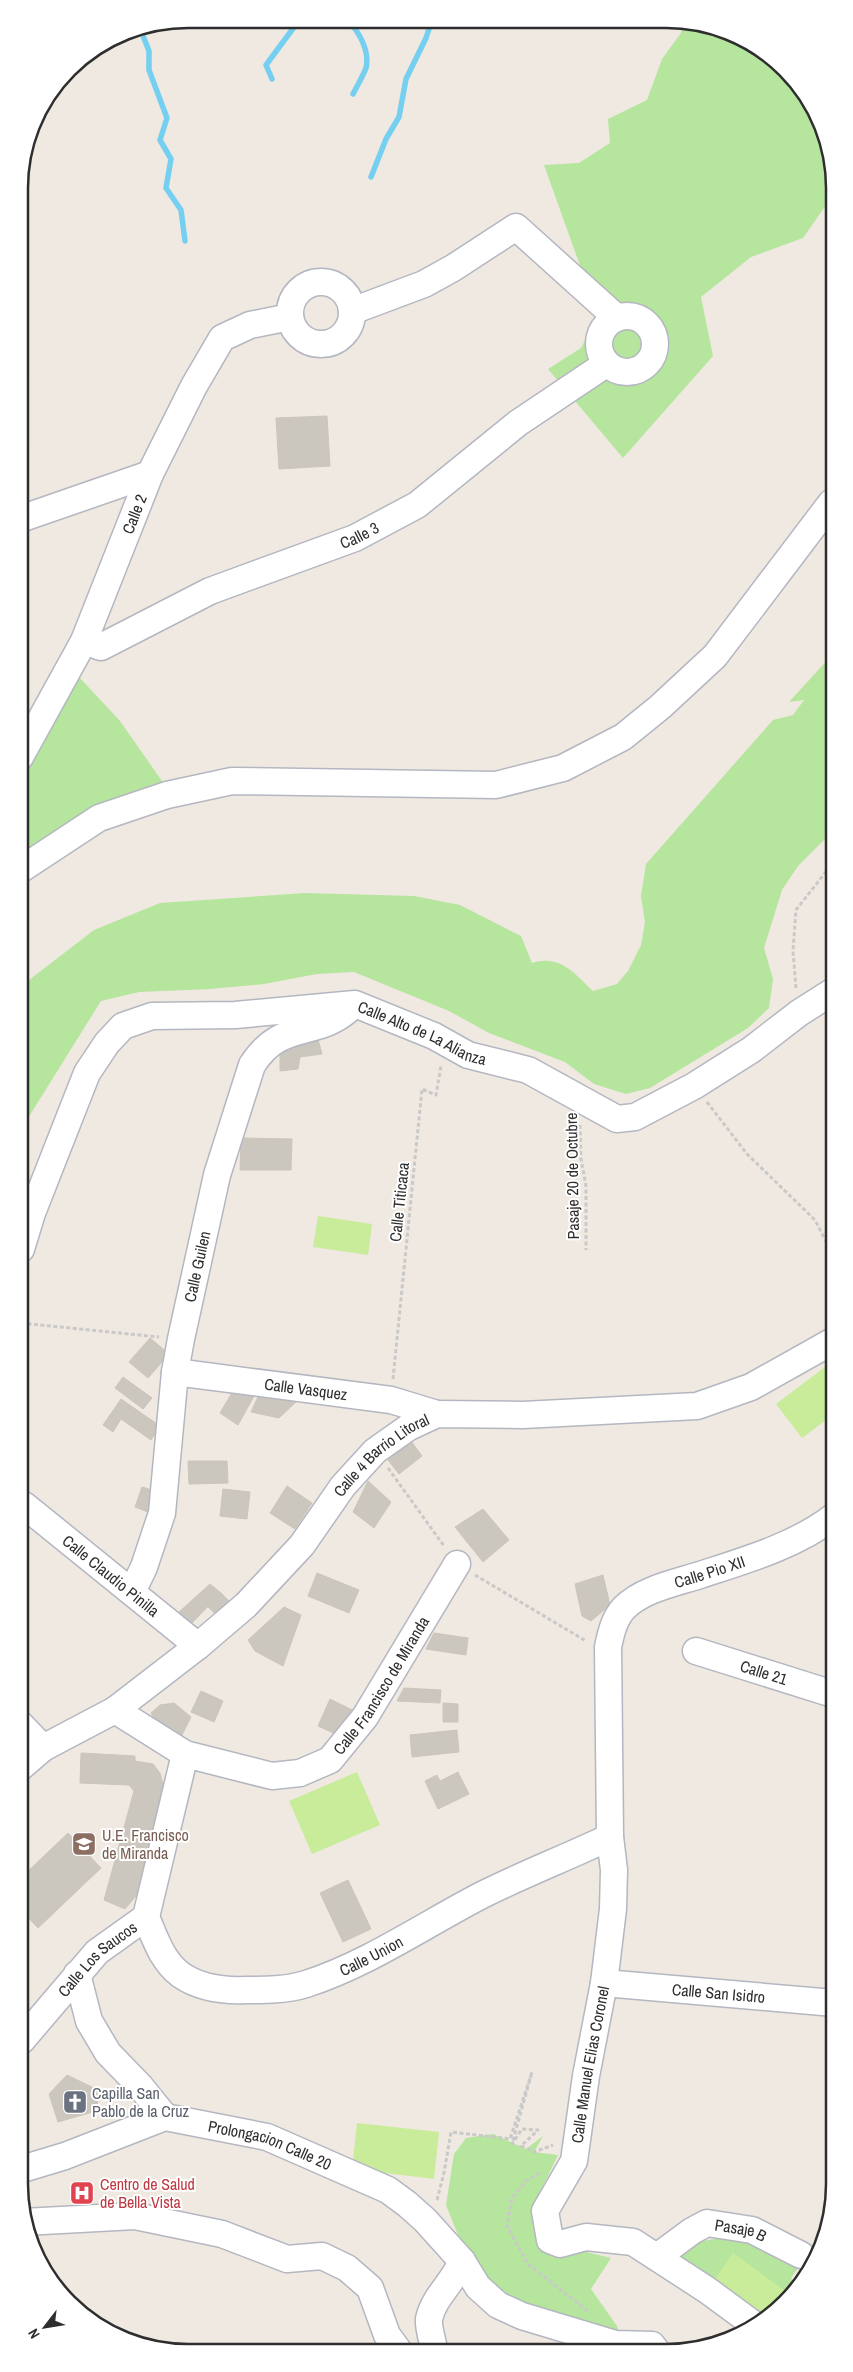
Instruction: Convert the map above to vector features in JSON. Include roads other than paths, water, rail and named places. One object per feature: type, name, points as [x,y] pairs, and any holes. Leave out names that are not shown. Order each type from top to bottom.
[{"type":"street","points":[[352,311],[424,284],[453,268],[516,227],[617,318]]},
{"type":"street","points":[[318,282],[328,283],[344,293],[352,311],[351,322],[339,339],[319,344],[308,342],[300,336],[293,327],[290,317],[294,298],[300,290],[318,282]]},
{"type":"street","name":"Calle 2","points":[[28,742],[84,641],[150,474],[194,386],[222,338],[250,325],[290,317]]},
{"type":"street","points":[[617,318],[635,318],[650,329],[654,337],[652,355],[647,363],[631,372],[622,372],[606,364],[601,356],[599,338],[609,322],[617,318]]},
{"type":"street","name":"Calle 3","points":[[84,641],[101,647],[210,592],[355,538],[408,510],[417,505],[518,423],[606,364]]},
{"type":"street","points":[[28,515],[150,474]]},
{"type":"street","points":[[28,865],[99,818],[167,795],[232,781],[496,786],[563,768],[622,737],[660,707],[716,656],[826,511]]},
{"type":"street","name":"Calle Alto de La Alianza","points":[[28,1226],[86,1073],[107,1043],[123,1026],[152,1016],[235,1015],[356,1004],[434,1036],[468,1056],[528,1070],[583,1102],[617,1119],[635,1116],[694,1086],[750,1050],[799,1013],[826,996]]},
{"type":"street","name":"Calle Guilen","points":[[132,1592],[144,1566],[162,1512],[175,1372],[181,1339],[217,1175],[252,1064],[261,1050],[280,1036],[332,1021],[356,1004]]},
{"type":"street","name":"Calle 4 Barrio Litoral","points":[[28,1760],[43,1748],[114,1710],[198,1646],[246,1605],[302,1545],[342,1486],[376,1452],[408,1427],[437,1414],[523,1415],[697,1406],[751,1387],[825,1345]]},
{"type":"street","name":"Calle Vasquez","points":[[175,1372],[391,1400],[437,1414]]},
{"type":"street","name":"Calle Claudio Pinilla","points":[[28,1508],[198,1646]]},
{"type":"street","name":"Calle Pio XII","points":[[597,1644],[613,1625],[623,1609],[638,1597],[780,1546],[813,1532],[825,1523]]},
{"type":"street","name":"Calle Francisco de Miranda","points":[[114,1710],[185,1754],[272,1776],[300,1773],[330,1760],[365,1717],[457,1564]]},
{"type":"street","name":"Calle Manuel Elias Coronel","points":[[597,1644],[610,1838],[614,1870],[613,1909],[604,1983],[586,2076],[574,2161],[545,2211],[550,2240],[560,2244],[586,2237],[619,2239],[633,2242],[707,2290],[749,2321]]},
{"type":"street","name":"Calle 21","points":[[696,1651],[825,1692]]},
{"type":"street","points":[[28,1732],[43,1748]]},
{"type":"street","name":"Calle Los Saucos","points":[[28,2033],[97,1952],[146,1917],[185,1754]]},
{"type":"street","name":"Calle Union","points":[[146,1917],[161,1953],[180,1974],[200,1984],[223,1991],[265,1990],[305,1984],[347,1967],[405,1938],[483,1895],[610,1838]]},
{"type":"street","points":[[28,2167],[65,2156],[165,2117],[140,2086],[108,2053],[89,2021],[77,1974]]},
{"type":"street","name":"Calle San Isidro","points":[[604,1983],[825,2003]]},
{"type":"street","name":"Prolongacion Calle 20","points":[[165,2117],[268,2136],[388,2190],[425,2220],[462,2262],[478,2287],[498,2304],[522,2316],[615,2344]]},
{"type":"street","points":[[32,2222],[135,2216],[222,2234],[287,2259],[322,2256],[347,2268],[370,2288],[387,2334],[394,2344]]},
{"type":"street","name":"Pasaje B","points":[[657,2257],[692,2231],[708,2222],[752,2230],[801,2255]]},
{"type":"street","points":[[433,2344],[429,2320],[440,2294],[457,2273],[462,2262]]},
{"type":"waterway","points":[[272,79],[266,65],[294,27]]},
{"type":"waterway","points":[[353,27],[365,48],[367,62],[362,78],[353,94]]},
{"type":"waterway","points":[[371,177],[386,139],[399,117],[406,79],[430,27]]},
{"type":"waterway","points":[[142,34],[149,51],[149,70],[167,118],[160,140],[171,159],[166,188],[181,210],[185,241]]},
{"type":"place","name":"U.E. Francisco de Miranda","points":[[84,1844]]},
{"type":"place","name":"Capilla San Pablo de la Cruz","points":[[75,2102]]},
{"type":"place","name":"Centro de Salud de Bella Vista","points":[[82,2193]]}]
